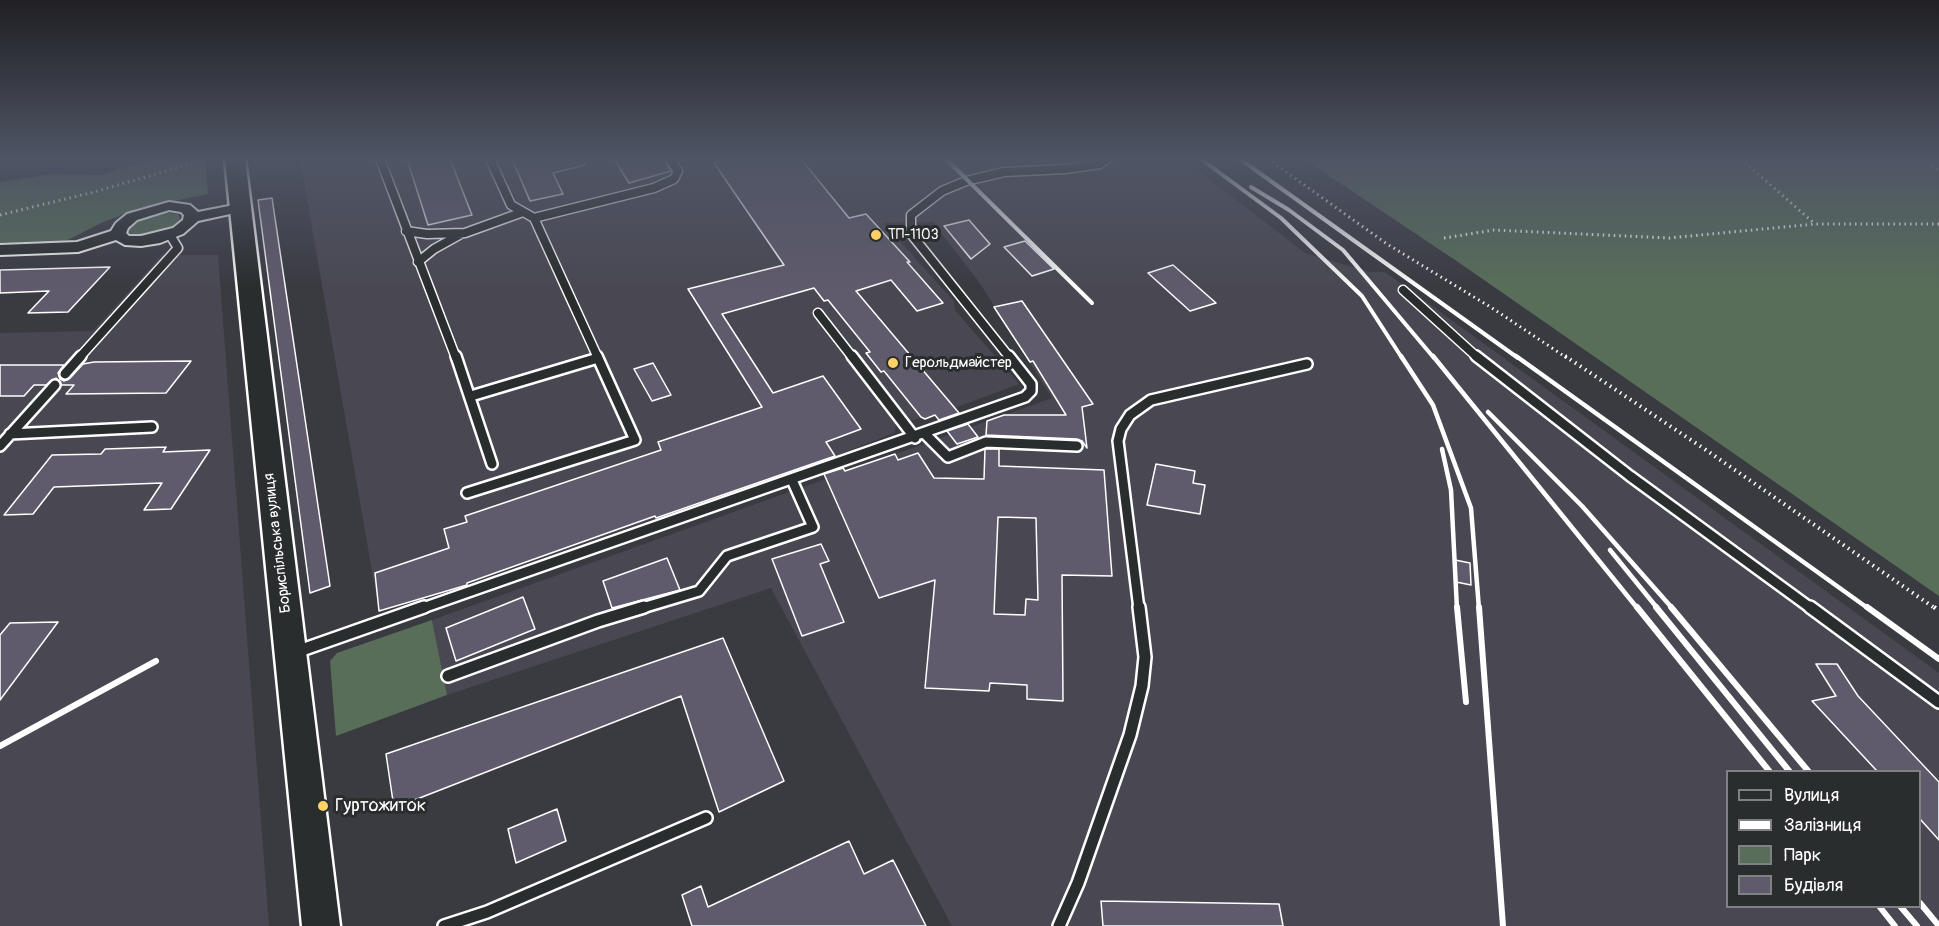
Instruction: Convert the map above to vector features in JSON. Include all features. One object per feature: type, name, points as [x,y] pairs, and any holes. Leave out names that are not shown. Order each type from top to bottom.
[{"type":"main road","name":"Бориспільська вулиця","points":[[239,202],[321,926]]},
{"type":"street","points":[[118,234],[125,221],[150,210],[169,206],[185,208],[189,210],[192,218]]},
{"type":"street","points":[[118,234],[125,240],[141,241],[170,235],[185,227],[192,218],[239,208]]},
{"type":"street","points":[[0,250],[78,247],[118,234]]},
{"type":"lane","points":[[396,202],[471,396],[492,464]]},
{"type":"lane","points":[[467,493],[635,440],[534,218],[510,202]]},
{"type":"lane","points":[[534,218],[597,202]]},
{"type":"lane","points":[[291,654],[915,438],[1025,397],[1031,391],[1030,384],[911,234],[911,216],[926,202]]},
{"type":"lane","points":[[406,231],[426,234],[465,233],[523,212]]},
{"type":"lane","points":[[418,262],[434,249],[465,233]]},
{"type":"lane","points":[[65,374],[178,248],[170,235]]},
{"type":"lane","points":[[1403,290],[1480,360],[1611,462],[1939,702]]},
{"type":"lane","points":[[818,313],[915,438]]},
{"type":"lane","points":[[471,396],[598,358]]},
{"type":"lane","points":[[1059,926],[1078,883],[1130,735],[1142,686],[1144,657],[1118,441],[1121,429],[1130,415],[1152,400],[1307,364]]},
{"type":"lane","points":[[0,446],[55,385]]},
{"type":"lane","points":[[10,434],[152,428]]},
{"type":"lane","points":[[925,434],[948,457],[986,442],[1077,446]]},
{"type":"lane","points":[[448,676],[598,621],[699,591],[727,556],[813,527],[792,480]]},
{"type":"lane","points":[[444,926],[487,912],[706,818]]},
{"type":"path","points":[[0,214],[50,202]]},
{"type":"path","points":[[1328,202],[1387,244],[1492,309],[1696,443],[1939,611]]},
{"type":"path","points":[[1790,202],[1815,224]]},
{"type":"path","points":[[1444,238],[1494,230],[1669,238],[1815,224],[1939,224]]},
{"type":"shaded area","points":[[308,202],[1239,202],[1305,253],[1370,272],[1385,272],[1939,673],[1939,926],[952,926],[771,588],[447,695],[432,620],[1052,398],[981,285],[933,222],[883,223],[954,301],[955,310],[1019,384],[925,419],[923,417],[896,425],[894,433],[835,456],[481,579],[453,562],[379,611]]},
{"type":"shaded area","points":[[162,255],[218,255],[269,926],[0,926],[0,333],[93,331]]},
{"type":"green space","points":[[0,202],[168,202],[140,208],[101,223],[62,243],[0,245]]},
{"type":"green space","points":[[1369,202],[1939,202],[1939,596]]},
{"type":"green space","points":[[161,212],[178,214],[181,220],[172,228],[140,237],[128,230],[133,223]]},
{"type":"green space","points":[[432,620],[447,695],[336,736],[330,661],[337,653]]},
{"type":"building","points":[[258,202],[273,202],[330,586],[310,593]]},
{"type":"building","points":[[421,202],[467,202],[472,215],[428,225]]},
{"type":"building","points":[[741,202],[836,202],[849,218],[866,214],[910,262],[907,262],[943,303],[917,311],[891,280],[856,291],[959,413],[939,420],[935,415],[925,419],[921,417],[884,371],[881,372],[866,353],[870,352],[828,300],[824,301],[814,288],[722,314],[773,393],[823,376],[861,429],[826,442],[835,456],[656,518],[655,516],[467,583],[467,585],[379,611],[375,573],[449,548],[444,529],[467,522],[465,516],[661,450],[658,442],[762,407],[688,289],[784,265]]},
{"type":"building","points":[[969,220],[990,244],[971,259],[944,226]]},
{"type":"building","points":[[1025,241],[1054,269],[1032,276],[1004,247]]},
{"type":"building","points":[[1173,265],[1216,303],[1190,311],[1148,273]]},
{"type":"building","points":[[110,267],[68,312],[28,313],[49,291],[0,293],[0,270]]},
{"type":"building","points":[[1022,301],[1093,404],[1082,407],[1087,448],[1082,441],[1077,439],[986,435],[987,421],[1004,415],[1066,415],[1033,361],[1030,362],[994,307]]},
{"type":"building","points":[[191,361],[166,393],[66,394],[74,385],[62,385],[56,378],[46,385],[34,385],[24,396],[0,396],[0,365],[64,365],[58,373],[60,379],[64,381],[83,364],[94,362]]},
{"type":"building","points":[[653,363],[671,395],[652,401],[634,369]]},
{"type":"building","points":[[968,424],[978,437],[957,444],[947,431]]},
{"type":"building","points":[[166,447],[163,452],[210,450],[171,509],[144,510],[162,483],[54,487],[33,514],[4,515],[52,455],[101,454],[105,449]]},
{"type":"building","points":[[985,449],[999,449],[999,466],[1104,470],[1112,576],[1062,575],[1063,701],[1027,699],[1027,685],[990,683],[989,691],[925,688],[935,580],[879,598],[824,474],[843,468],[845,471],[895,454],[898,460],[918,453],[934,478],[984,479]],"holes":[[[998,517],[1036,518],[1038,600],[1026,599],[1025,615],[994,614]]]},
{"type":"building","points":[[1156,464],[1195,471],[1193,483],[1205,485],[1200,514],[1147,505]]},
{"type":"building","points":[[821,544],[829,561],[820,564],[844,622],[802,636],[772,559]]},
{"type":"building","points":[[667,558],[680,590],[612,608],[603,581]]},
{"type":"building","points":[[1455,560],[1470,563],[1471,585],[1456,582]]},
{"type":"building","points":[[523,597],[535,629],[456,661],[446,628]]},
{"type":"building","points":[[58,622],[0,700],[0,635],[10,623]]},
{"type":"building","points":[[723,638],[784,781],[719,812],[681,696],[394,808],[386,754]]},
{"type":"building","points":[[1816,664],[1837,664],[1858,696],[1939,782],[1939,840],[1921,820],[1921,770],[1876,770],[1812,701],[1836,696]]},
{"type":"building","points":[[557,809],[566,841],[516,863],[508,829]]},
{"type":"building","points":[[849,841],[864,874],[893,860],[926,926],[692,926],[682,895],[701,886],[708,907]]},
{"type":"building","points":[[1101,901],[1279,904],[1283,926],[1103,926]]},
{"type":"railway","points":[[990,202],[1092,303]]},
{"type":"railway","points":[[1260,202],[1281,218],[1362,296],[1402,358]]},
{"type":"railway","points":[[1276,202],[1343,250],[1434,358]]},
{"type":"railway","points":[[1300,202],[1518,358]]},
{"type":"railway","points":[[1401,356],[1433,405],[1471,508],[1479,609]]},
{"type":"railway","points":[[1433,356],[1638,609]]},
{"type":"railway","points":[[1516,356],[1869,609]]},
{"type":"railway","points":[[1488,412],[1582,506],[1673,609]]},
{"type":"railway","points":[[1442,449],[1451,490],[1457,609]]},
{"type":"railway","points":[[1610,550],[1658,609]]},
{"type":"railway","points":[[1457,607],[1466,702]]},
{"type":"railway","points":[[1479,607],[1503,926]]},
{"type":"railway","points":[[1637,607],[1768,770]]},
{"type":"railway","points":[[1656,607],[1788,770]]},
{"type":"railway","points":[[1671,607],[1807,770]]},
{"type":"railway","points":[[1867,607],[1939,659]]},
{"type":"railway","points":[[0,746],[156,661]]},
{"type":"railway","points":[[1921,904],[1939,926]]},
{"type":"railway","points":[[1881,908],[1895,926]]},
{"type":"railway","points":[[1902,908],[1917,926]]},
{"type":"place","name":"ТП-1103","points":[[876,235]]},
{"type":"place","name":"Герольдмайстер","points":[[893,363]]},
{"type":"place","name":"Гуртожиток","points":[[323,806]]}]
